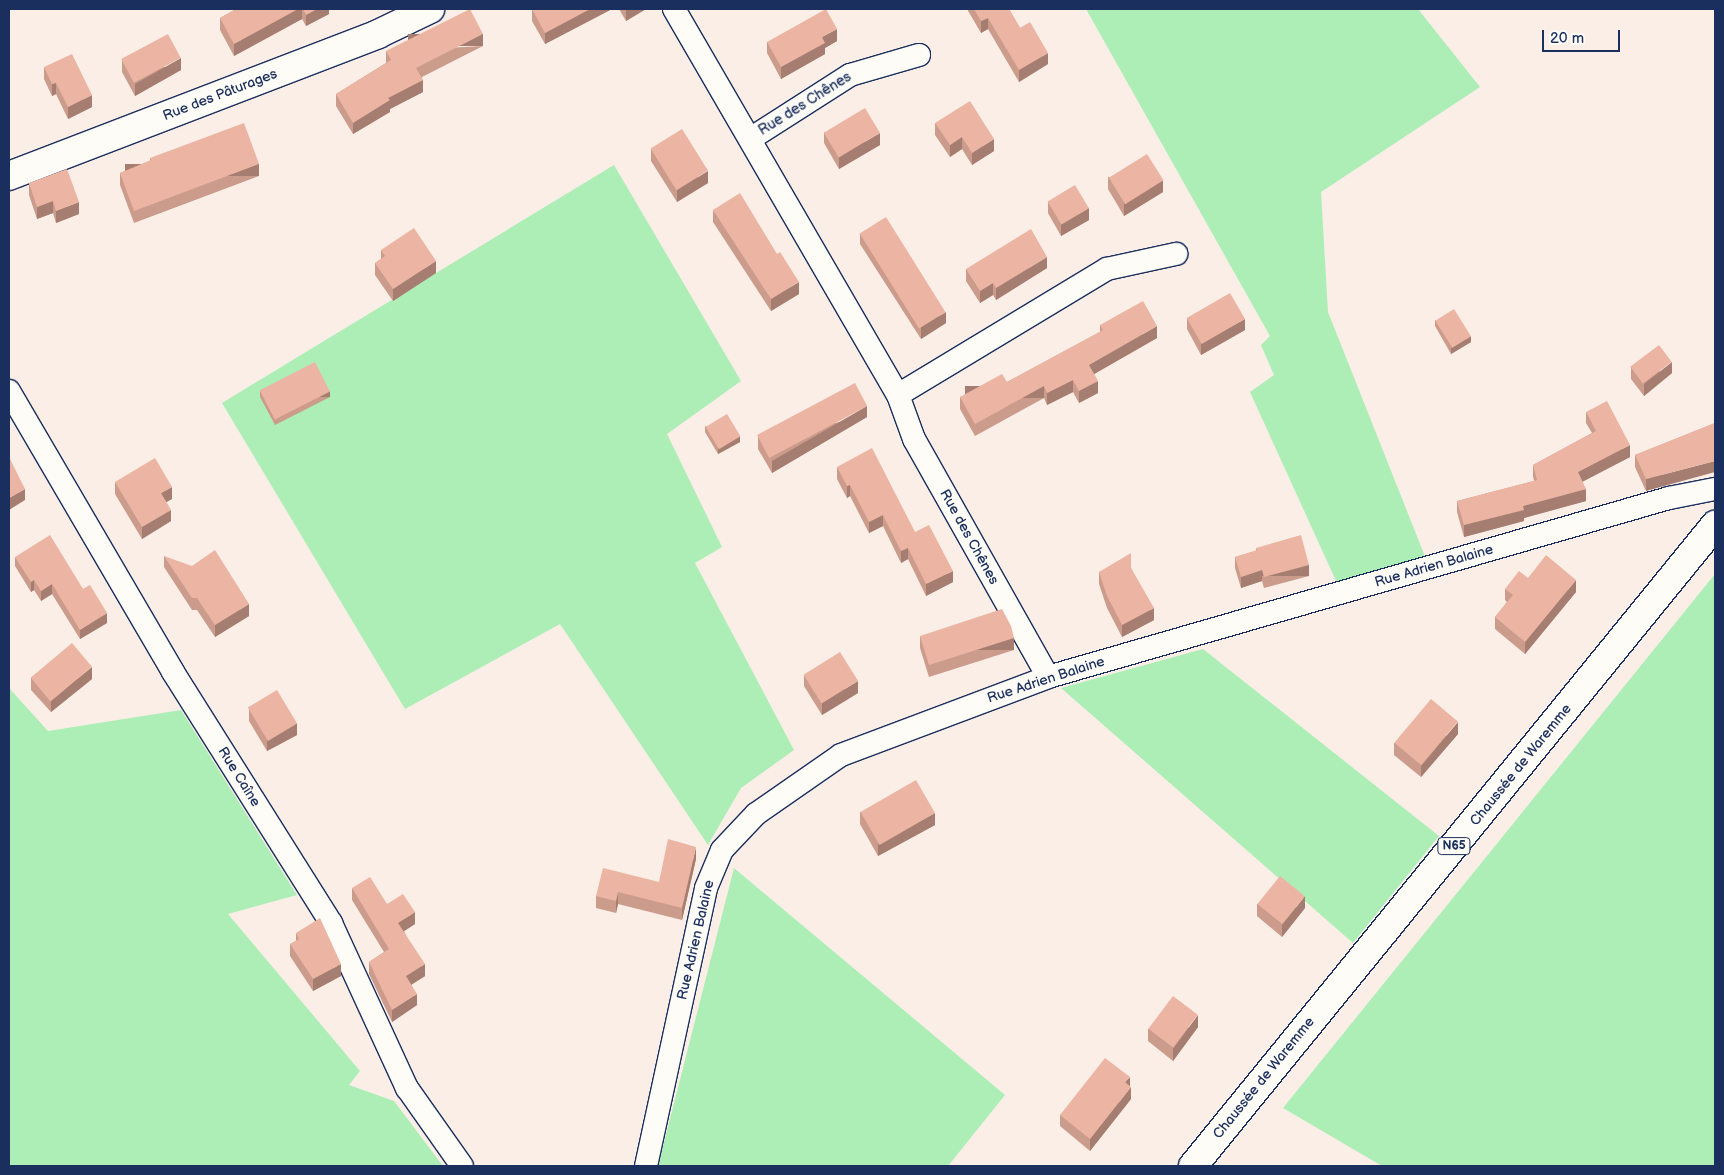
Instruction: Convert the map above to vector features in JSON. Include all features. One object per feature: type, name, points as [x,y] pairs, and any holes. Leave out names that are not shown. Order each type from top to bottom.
[{"type":"main road","name":"Rue des Pâturages","points":[[9,176],[378,34],[430,9]]},
{"type":"main road","name":"Chaussée de Waremme","points":[[1193,1166],[1715,525]]},
{"type":"street","name":"Rue des Chênes","points":[[674,9],[898,395],[914,439],[1048,677]]},
{"type":"street","name":"Rue des Chênes","points":[[750,139],[850,75],[920,55]]},
{"type":"street","points":[[898,395],[1107,269],[1176,254]]},
{"type":"street","name":"Rue Caîne","points":[[9,390],[172,672],[331,923],[407,1088],[462,1166]]},
{"type":"street","name":"Rue Adrien Balaine","points":[[646,1166],[706,888],[722,850],[756,814],[841,756],[1048,677],[1669,498],[1715,489]]},
{"type":"green space","points":[[1086,9],[1418,9],[1480,87],[1321,192],[1328,312],[1426,559],[1337,583],[1250,392],[1274,375],[1261,345],[1270,336]]},
{"type":"green space","points":[[614,165],[741,381],[667,434],[722,547],[695,563],[794,750],[741,788],[708,845],[560,624],[405,709],[222,403]]},
{"type":"green space","points":[[1715,574],[1715,1166],[1382,1166],[1283,1108]]},
{"type":"green space","points":[[1203,649],[1439,836],[1353,943],[1061,688]]},
{"type":"green space","points":[[9,688],[48,731],[181,710],[297,895],[228,914],[360,1071],[349,1085],[394,1101],[443,1166],[9,1166]]},
{"type":"green space","points":[[734,868],[1005,1095],[948,1166],[658,1166]]},
{"type":"building","points":[[236,9],[298,9],[234,44],[220,18]]},
{"type":"building","points":[[303,9],[317,9],[306,15]]},
{"type":"building","points":[[470,9],[483,34],[416,68],[423,80],[388,98],[390,100],[353,123],[336,94],[391,60],[386,51]]},
{"type":"building","points":[[532,9],[590,9],[545,33]]},
{"type":"building","points":[[826,9],[837,29],[822,37],[825,43],[781,67],[767,42]]},
{"type":"building","points":[[974,9],[1009,9],[1020,28],[1030,22],[1048,53],[1019,70],[988,18],[981,21]]},
{"type":"building","points":[[168,34],[181,58],[134,83],[121,59]]},
{"type":"building","points":[[72,54],[92,95],[68,107],[56,83],[52,84],[44,67]]},
{"type":"building","points":[[970,101],[994,139],[972,153],[962,137],[950,145],[935,123]]},
{"type":"building","points":[[865,108],[880,133],[839,158],[824,133]]},
{"type":"building","points":[[244,123],[259,164],[134,211],[120,173],[151,160],[150,158]]},
{"type":"building","points":[[682,129],[708,171],[677,190],[651,149]]},
{"type":"building","points":[[1147,154],[1163,180],[1125,204],[1109,178]]},
{"type":"building","points":[[67,169],[79,202],[56,211],[53,201],[37,207],[29,183]]},
{"type":"building","points":[[1075,185],[1089,208],[1061,225],[1048,201]]},
{"type":"building","points":[[740,193],[777,254],[780,252],[799,282],[771,299],[713,210]]},
{"type":"building","points":[[886,217],[945,312],[919,328],[860,233]]},
{"type":"building","points":[[414,228],[436,261],[393,289],[375,263],[385,256],[381,250]]},
{"type":"building","points":[[1031,229],[1047,257],[996,288],[993,283],[980,291],[966,269]]},
{"type":"building","points":[[1230,293],[1245,319],[1202,344],[1187,318]]},
{"type":"building","points":[[1143,301],[1157,326],[1089,365],[1098,381],[1079,391],[1073,380],[1047,393],[1044,386],[975,424],[960,397],[1002,374],[1007,382],[1103,330],[1100,325]]},
{"type":"building","points":[[1454,309],[1471,336],[1452,348],[1435,321]]},
{"type":"building","points":[[1659,345],[1672,362],[1643,383],[1630,367]]},
{"type":"building","points":[[315,362],[330,391],[275,420],[260,390]]},
{"type":"building","points":[[855,383],[867,406],[769,458],[757,435]]},
{"type":"building","points":[[1607,401],[1630,445],[1578,472],[1586,489],[1523,506],[1524,510],[1464,525],[1457,501],[1537,480],[1533,465],[1596,431],[1586,412]]},
{"type":"building","points":[[727,414],[740,436],[719,449],[706,427]]},
{"type":"building","points":[[1715,423],[1715,461],[1646,479],[1635,455]]},
{"type":"building","points":[[872,448],[915,532],[929,525],[953,571],[926,584],[908,548],[901,551],[883,515],[869,522],[850,485],[847,486],[837,467]]},
{"type":"building","points":[[9,457],[25,489],[9,498]]},
{"type":"building","points":[[155,458],[172,487],[161,493],[171,510],[142,527],[115,482]]},
{"type":"building","points":[[50,535],[83,589],[90,585],[107,613],[80,630],[52,584],[41,591],[34,580],[31,582],[15,557]]},
{"type":"building","points":[[1301,535],[1309,565],[1264,577],[1262,570],[1241,577],[1235,557],[1257,550],[1256,548]]},
{"type":"building","points":[[215,550],[249,604],[215,625],[197,598],[192,598],[164,556],[192,566]]},
{"type":"building","points":[[1131,553],[1131,568],[1154,608],[1122,625],[1107,596],[1099,572]]},
{"type":"building","points":[[1546,555],[1576,580],[1525,642],[1495,617],[1513,595],[1505,589],[1519,571],[1528,578]]},
{"type":"building","points":[[1002,609],[1011,626],[1014,638],[929,665],[920,636]]},
{"type":"building","points":[[72,643],[92,667],[51,701],[31,678]]},
{"type":"building","points":[[840,652],[858,681],[822,704],[804,675]]},
{"type":"building","points":[[277,690],[297,723],[268,741],[248,708]]},
{"type":"building","points":[[1431,699],[1458,721],[1421,765],[1394,743]]},
{"type":"building","points":[[916,780],[935,813],[880,845],[861,812]]},
{"type":"building","points":[[668,839],[696,847],[682,908],[618,892],[616,901],[596,896],[603,868],[659,882]]},
{"type":"building","points":[[1280,876],[1305,896],[1282,924],[1257,904]]},
{"type":"building","points":[[370,877],[387,904],[403,894],[415,912],[398,923],[425,964],[406,976],[417,994],[392,1010],[369,962],[389,949],[352,888]]},
{"type":"building","points":[[320,918],[341,964],[313,979],[290,944],[299,939],[296,933]]},
{"type":"building","points":[[1173,996],[1198,1015],[1173,1047],[1148,1029]]},
{"type":"building","points":[[1105,1058],[1130,1077],[1125,1082],[1131,1087],[1090,1139],[1060,1115]]}]
